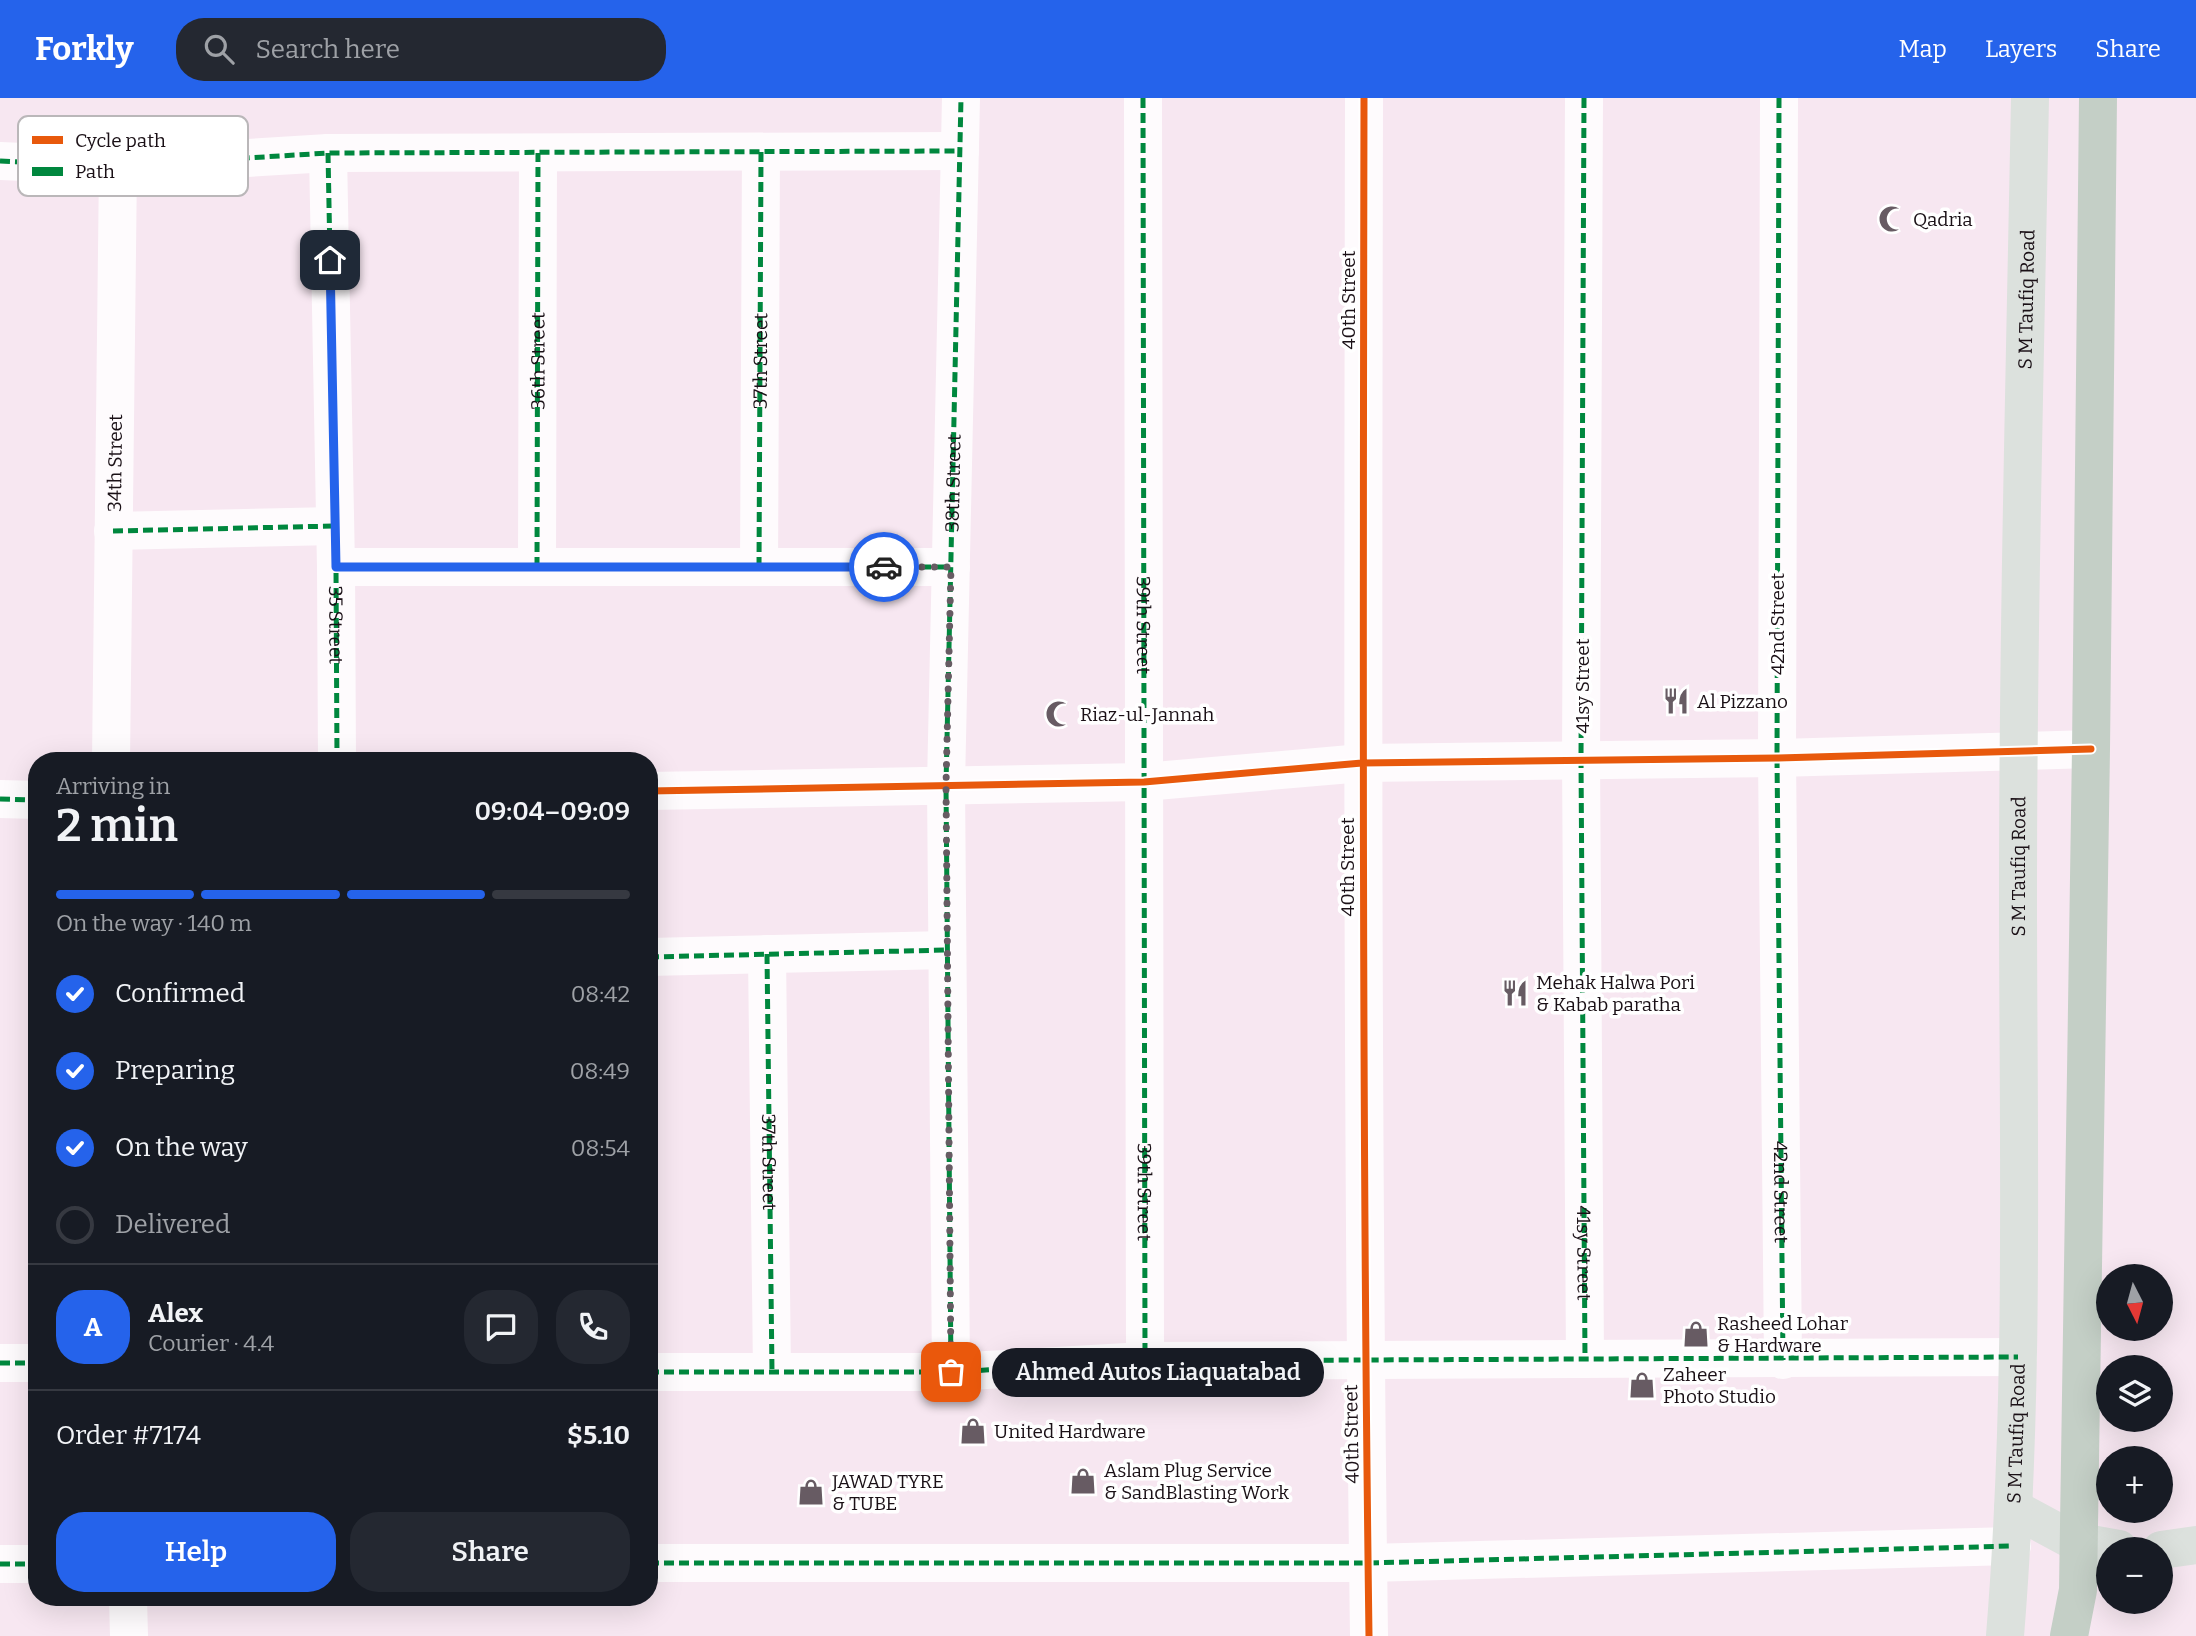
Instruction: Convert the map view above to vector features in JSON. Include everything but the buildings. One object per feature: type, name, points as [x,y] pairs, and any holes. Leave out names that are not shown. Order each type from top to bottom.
[{"type":"highway","points":[[2069,1636],[2078,1590],[2098,98]]},
{"type":"main road","name":"S M Taufiq Road","points":[[2005,1636],[2012,1546],[2018,1357],[2018,751],[2030,98]]},
{"type":"main road","points":[[2013,1508],[2074,1541],[2096,1545]]},
{"type":"main road","points":[[2173,1548],[2196,1545]]},
{"type":"street","name":"38th Street","points":[[951,1372],[946,785],[961,98]]},
{"type":"street","name":"39th Street","points":[[1143,98],[1145,1361]]},
{"type":"street","name":"40th Street","points":[[1364,98],[1362,763],[1369,1636]]},
{"type":"street","name":"41sy Street","points":[[1584,98],[1581,760],[1585,1359]]},
{"type":"street","name":"42nd Street","points":[[1779,98],[1777,758],[1783,1360]]},
{"type":"street","points":[[248,158],[328,153],[960,151]]},
{"type":"street","name":"37th Street","points":[[759,567],[761,152]]},
{"type":"street","name":"35 Street","points":[[328,153],[337,752]]},
{"type":"street","name":"36th Street","points":[[537,567],[538,153]]},
{"type":"street","points":[[0,162],[18,163]]},
{"type":"street","name":"34th Street","points":[[111,752],[118,196]]},
{"type":"street","points":[[113,531],[335,526]]},
{"type":"street","points":[[336,567],[951,567]]},
{"type":"street","points":[[658,791],[1144,782],[1362,763],[1777,758],[2091,749]]},
{"type":"street","points":[[0,799],[28,800]]},
{"type":"street","points":[[658,957],[947,950]]},
{"type":"street","name":"37th Street","points":[[767,954],[772,1372]]},
{"type":"street","points":[[658,1372],[951,1372],[1145,1361],[2018,1357]]},
{"type":"street","points":[[0,1363],[28,1363]]},
{"type":"street","points":[[658,1563],[1368,1563],[2012,1546]]},
{"type":"street","points":[[0,1564],[28,1564]]},
{"type":"street","points":[[128,1606],[129,1636]]},
{"type":"marked path","points":[[951,1372],[946,785],[961,98]]},
{"type":"marked path","points":[[1143,98],[1145,1361]]},
{"type":"marked path","points":[[1584,98],[1581,759],[1585,1359]]},
{"type":"marked path","points":[[1779,98],[1777,758],[1783,1360]]},
{"type":"marked path","points":[[248,158],[328,153],[960,151]]},
{"type":"marked path","points":[[759,567],[761,152]]},
{"type":"marked path","points":[[328,153],[337,752]]},
{"type":"marked path","points":[[537,567],[538,153]]},
{"type":"marked path","points":[[0,161],[18,162]]},
{"type":"marked path","points":[[113,531],[335,526]]},
{"type":"marked path","points":[[336,567],[951,567]]},
{"type":"marked path","points":[[0,799],[28,800]]},
{"type":"marked path","points":[[658,957],[947,950]]},
{"type":"marked path","points":[[767,954],[772,1372]]},
{"type":"marked path","points":[[658,1372],[951,1372],[1145,1361],[2018,1357]]},
{"type":"marked path","points":[[0,1363],[28,1363]]},
{"type":"marked path","points":[[658,1563],[1368,1563],[2012,1546]]},
{"type":"marked path","points":[[0,1564],[28,1564]]},
{"type":"cycle path","points":[[1364,98],[1364,1059],[1369,1636]]},
{"type":"cycle path","points":[[658,791],[1144,782],[1362,763],[1777,758],[2091,749]]},
{"type":"way so far","points":[[884,567],[951,567],[946,785],[951,1372]]},
{"type":"place","name":"Qadria","points":[[1892,219]]},
{"type":"place","name":"Al Pizzano","points":[[1676,701]]},
{"type":"place","name":"Riaz-ul-Jannah","points":[[1059,714]]},
{"type":"place","name":"Mehak Halwa Pori & Kabab paratha","points":[[1515,993]]},
{"type":"place","name":"Rasheed Lohar & Hardware","points":[[1696,1334]]},
{"type":"place","name":"Ahmed Autos Liaquatabad","points":[[951,1372]]},
{"type":"place","name":"Zaheer Photo Studio","points":[[1642,1385]]},
{"type":"place","name":"United Hardware","points":[[973,1431]]},
{"type":"place","name":"Aslam Plug Service & SandBlasting Work","points":[[1083,1481]]},
{"type":"place","name":"JAWAD TYRE & TUBE","points":[[811,1492]]},
{"type":"route","points":[[330,260],[336,567],[884,567]]}]
